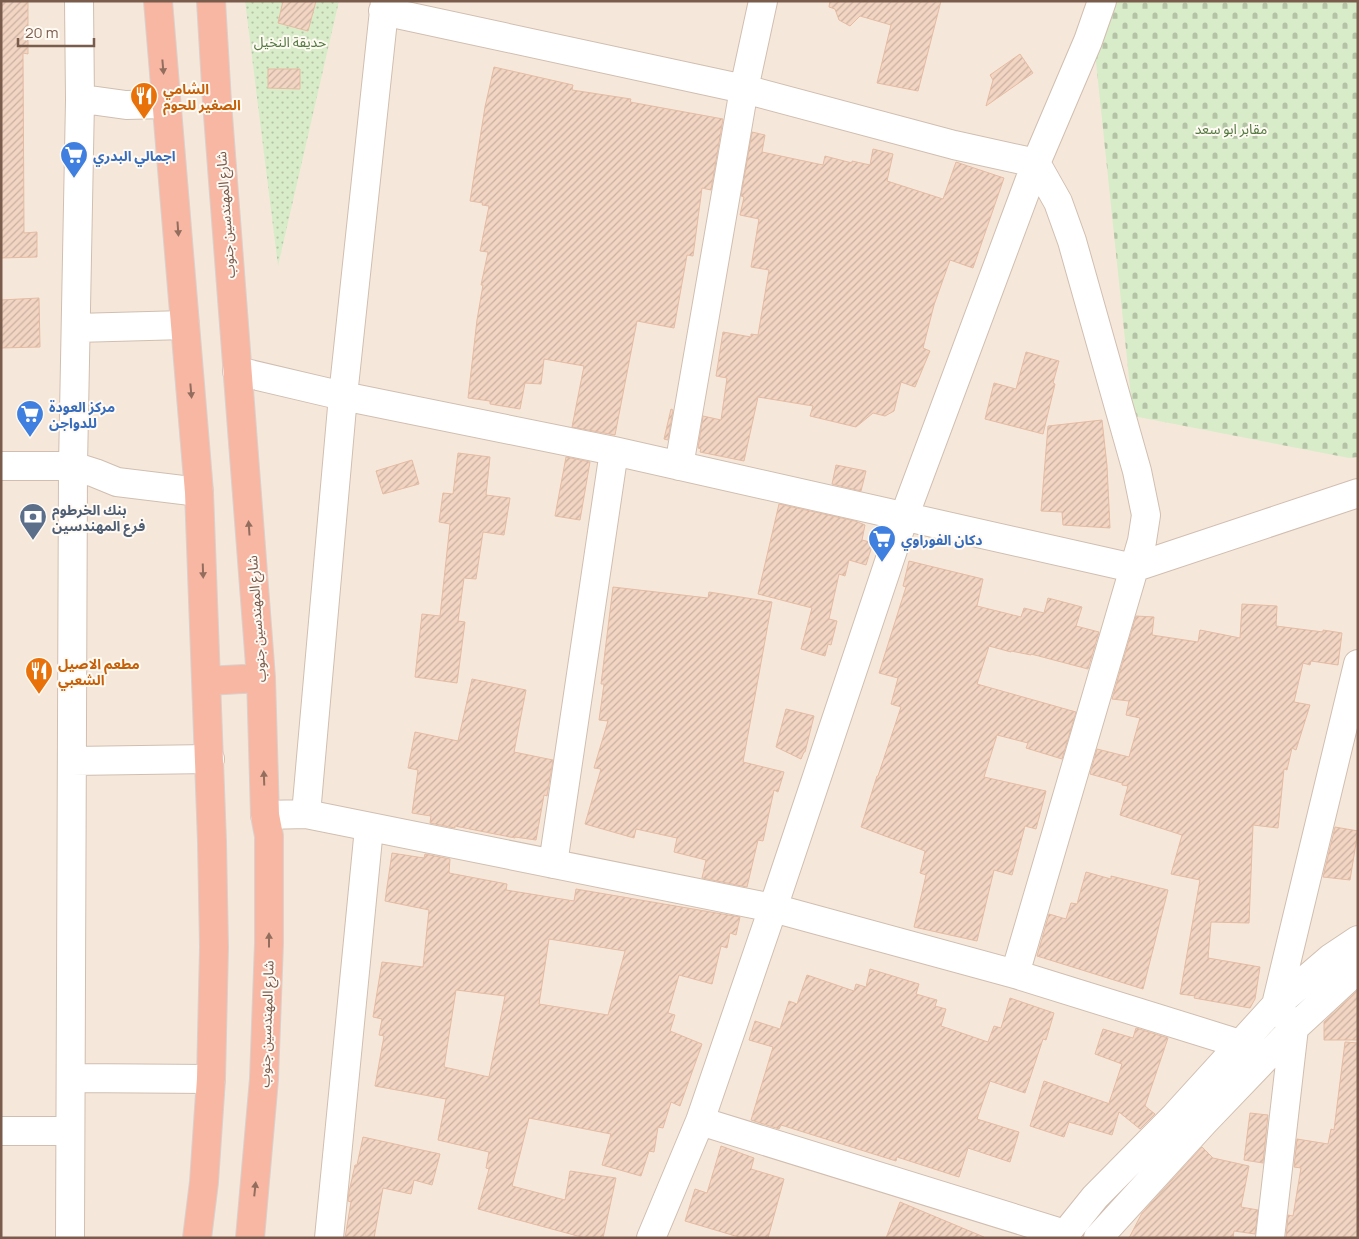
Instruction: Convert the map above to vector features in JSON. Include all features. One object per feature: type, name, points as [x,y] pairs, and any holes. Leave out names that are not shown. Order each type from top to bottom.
[{"type":"highway","points":[[158,1],[199,492],[210,759],[214,947],[211,1078],[204,1182],[197,1238]]},
{"type":"highway","name":"شارع المهندسين جنوب","points":[[211,1],[261,678],[265,815],[269,836],[269,952],[264,1079],[250,1238]]},
{"type":"highway","points":[[207,681],[261,678]]},
{"type":"street","points":[[70,1238],[73,466],[80,100],[79,1]]},
{"type":"street","points":[[679,466],[744,89],[763,1]]},
{"type":"street","points":[[652,1238],[700,1121],[904,517],[1036,163],[1088,41],[1102,1]]},
{"type":"street","points":[[306,814],[343,396],[384,6],[744,89],[954,145],[1036,163],[1058,202],[1072,241],[1137,471],[1146,514],[1142,541],[1015,974]]},
{"type":"street","points":[[80,100],[126,105],[166,104]]},
{"type":"street","points":[[76,328],[185,325]]},
{"type":"street","points":[[237,371],[343,396],[614,451],[1133,568],[1358,493]]},
{"type":"street","points":[[553,864],[614,451]]},
{"type":"street","points":[[1,466],[73,466],[117,482],[199,492]]},
{"type":"street","points":[[1276,1005],[1358,664]]},
{"type":"street","points":[[72,761],[210,759]]},
{"type":"street","points":[[265,815],[306,814],[773,908],[1015,974],[1240,1044]]},
{"type":"street","points":[[329,1238],[369,828]]},
{"type":"street","points":[[700,1121],[1064,1236],[1094,1197],[1175,1116],[1276,1005],[1331,958],[1358,940]]},
{"type":"street","points":[[1098,1238],[1204,1122],[1294,1028],[1358,969]]},
{"type":"street","points":[[1270,1238],[1294,1028],[1276,1005]]},
{"type":"street","points":[[71,1078],[211,1078]]},
{"type":"street","points":[[1,1131],[70,1131]]},
{"type":"shaded area","points":[[1,1],[1358,1],[1358,1238],[1,1238]]},
{"type":"green space","name":"حديقة النخيل","points":[[245,1],[339,1],[278,266]]},
{"type":"green space","name":"مقابر ابو سعد","points":[[1102,1],[1358,1],[1358,457],[1349,458],[1133,416],[1092,24]]},
{"type":"building","points":[[1,1],[28,1],[28,54],[23,53],[24,233],[37,232],[37,257],[1,258]]},
{"type":"building","points":[[283,1],[316,1],[308,31],[278,23]]},
{"type":"building","points":[[830,1],[941,1],[918,91],[877,83],[891,25],[860,16],[850,26],[839,20],[835,9],[829,7]]},
{"type":"building","points":[[1020,54],[1033,73],[986,106],[993,80],[990,75]]},
{"type":"building","points":[[494,67],[573,85],[572,90],[631,99],[630,102],[723,119],[711,190],[702,188],[693,256],[687,255],[674,328],[637,321],[615,435],[572,427],[584,366],[544,359],[541,384],[525,383],[520,409],[490,404],[490,401],[468,398],[483,285],[481,285],[488,252],[480,251],[489,206],[470,201],[485,107]]},
{"type":"building","points":[[268,69],[300,69],[300,89],[268,88]]},
{"type":"building","points":[[752,132],[765,135],[762,152],[823,165],[825,156],[852,163],[852,161],[870,165],[873,149],[893,154],[887,181],[943,199],[956,162],[1004,178],[973,268],[950,260],[934,305],[923,348],[930,351],[915,387],[901,382],[894,411],[885,416],[873,413],[856,427],[810,416],[813,406],[758,397],[744,461],[700,452],[701,449],[698,448],[703,416],[721,420],[727,378],[716,376],[723,332],[751,337],[751,334],[758,335],[769,270],[751,267],[759,219],[740,215],[744,197],[741,196]]},
{"type":"building","points":[[39,298],[40,347],[1,348],[1,300]]},
{"type":"building","points":[[1026,352],[1059,361],[1043,434],[985,419],[994,383],[1016,389]]},
{"type":"building","points":[[671,409],[673,410],[668,440],[664,439]]},
{"type":"building","points":[[1102,420],[1107,466],[1110,528],[1063,525],[1062,512],[1041,511],[1048,426]]},
{"type":"building","points":[[458,453],[490,457],[486,495],[510,498],[504,535],[483,532],[476,579],[464,578],[458,621],[465,622],[457,683],[415,677],[422,614],[440,616],[450,524],[439,522],[443,493],[453,494]]},
{"type":"building","points":[[566,457],[590,462],[580,520],[555,516]]},
{"type":"building","points":[[412,460],[419,484],[383,494],[376,471]]},
{"type":"building","points":[[836,465],[866,471],[861,491],[832,484]]},
{"type":"building","points":[[779,504],[855,521],[865,525],[862,540],[873,543],[866,565],[849,560],[845,576],[839,574],[829,619],[837,621],[831,645],[828,644],[825,656],[801,649],[812,608],[758,594]]},
{"type":"building","points":[[909,561],[983,579],[977,606],[1021,617],[1024,608],[1044,613],[1048,598],[1082,607],[1076,626],[1099,632],[1088,669],[1031,654],[1011,652],[989,646],[977,684],[1076,712],[1062,759],[1026,748],[1028,743],[997,735],[984,777],[1046,791],[1036,829],[1025,826],[1012,875],[994,870],[977,941],[914,927],[926,875],[920,873],[925,851],[861,827],[901,707],[891,704],[898,678],[879,673],[906,587],[903,586]]},
{"type":"building","points":[[613,587],[708,598],[709,592],[772,602],[743,762],[784,772],[778,792],[774,790],[763,841],[758,840],[747,887],[702,878],[706,860],[674,852],[677,838],[636,829],[634,838],[585,824],[601,769],[594,768],[608,721],[599,720],[604,684],[601,684]]},
{"type":"building","points":[[1242,604],[1277,606],[1276,626],[1342,633],[1338,665],[1311,661],[1310,665],[1303,663],[1294,702],[1310,705],[1296,750],[1292,748],[1287,770],[1284,769],[1278,828],[1253,825],[1249,923],[1211,922],[1208,958],[1260,967],[1255,999],[1250,1008],[1180,994],[1200,880],[1171,874],[1182,835],[1120,815],[1128,786],[1090,774],[1097,749],[1129,757],[1140,718],[1126,715],[1129,701],[1112,699],[1136,616],[1154,617],[1152,635],[1198,642],[1200,630],[1240,638]]},
{"type":"building","points":[[472,679],[526,690],[514,752],[553,760],[547,796],[544,795],[536,840],[430,823],[431,816],[412,813],[418,770],[408,768],[415,732],[458,741]]},
{"type":"building","points":[[786,709],[814,716],[805,752],[801,759],[776,747]]},
{"type":"building","points":[[1335,827],[1358,831],[1350,880],[1323,877]]},
{"type":"building","points":[[392,853],[424,858],[425,854],[450,859],[449,873],[507,884],[506,890],[574,901],[576,889],[740,917],[736,935],[730,933],[727,948],[721,946],[712,984],[679,975],[668,1013],[675,1015],[670,1031],[702,1044],[680,1106],[671,1102],[663,1128],[658,1127],[654,1152],[649,1151],[641,1176],[602,1165],[611,1134],[529,1118],[512,1186],[565,1200],[570,1171],[616,1178],[603,1238],[585,1238],[478,1209],[489,1169],[486,1168],[489,1152],[438,1140],[446,1099],[375,1086],[384,1036],[379,1035],[382,1019],[373,1017],[382,962],[423,967],[429,910],[385,901]],"holes":[[[549,939],[625,951],[608,1015],[539,1004]],[[456,990],[505,996],[489,1077],[444,1067]]]},
{"type":"building","points":[[1086,872],[1168,890],[1143,989],[1037,956],[1049,914],[1066,919],[1071,903],[1077,904]]},
{"type":"building","points":[[870,969],[919,984],[916,994],[937,1000],[935,1006],[946,1009],[941,1026],[988,1042],[994,1026],[1001,1028],[1010,998],[1054,1013],[1046,1040],[1043,1039],[1025,1093],[990,1081],[977,1119],[1019,1132],[1010,1162],[968,1148],[959,1177],[897,1157],[896,1161],[781,1125],[779,1129],[751,1120],[773,1047],[749,1040],[755,1021],[780,1029],[789,1001],[797,1004],[807,975],[854,991],[856,984],[866,987]]},
{"type":"building","points":[[1358,990],[1358,1040],[1324,1040],[1324,1022]]},
{"type":"building","points":[[1136,1028],[1168,1038],[1145,1106],[1155,1114],[1140,1129],[1119,1112],[1112,1135],[1069,1122],[1064,1137],[1030,1126],[1044,1081],[1110,1104],[1122,1064],[1095,1054],[1103,1029],[1133,1038]]},
{"type":"building","points":[[1345,1042],[1358,1043],[1358,1238],[1286,1238],[1288,1215],[1293,1216],[1301,1168],[1294,1167],[1297,1139],[1328,1144],[1331,1129],[1334,1130]]},
{"type":"building","points":[[1250,1113],[1268,1115],[1263,1163],[1244,1160]]},
{"type":"building","points":[[363,1137],[440,1154],[432,1185],[414,1180],[411,1194],[383,1188],[374,1238],[345,1238],[351,1202],[348,1201],[349,1192]]},
{"type":"building","points":[[721,1146],[754,1158],[751,1169],[784,1179],[768,1238],[742,1238],[685,1221],[695,1189],[707,1193]]},
{"type":"building","points":[[1202,1147],[1213,1158],[1249,1166],[1241,1207],[1258,1210],[1255,1234],[1234,1231],[1233,1238],[1129,1238],[1142,1213]]},
{"type":"building","points":[[900,1202],[984,1237],[984,1238],[886,1238]]},
{"type":"place","name":"الشامي الصغير للحوم","points":[[144,120]]},
{"type":"place","name":"اجمالي البدري","points":[[74,179]]},
{"type":"place","name":"مركز العودة للدواجن","points":[[30,438]]},
{"type":"place","name":"بنك الخرطوم فرع المهندسين","points":[[33,541]]},
{"type":"place","name":"دكان الفوراوي","points":[[882,563]]},
{"type":"place","name":"مطعم الاصيل الشعبي","points":[[39,695]]}]
